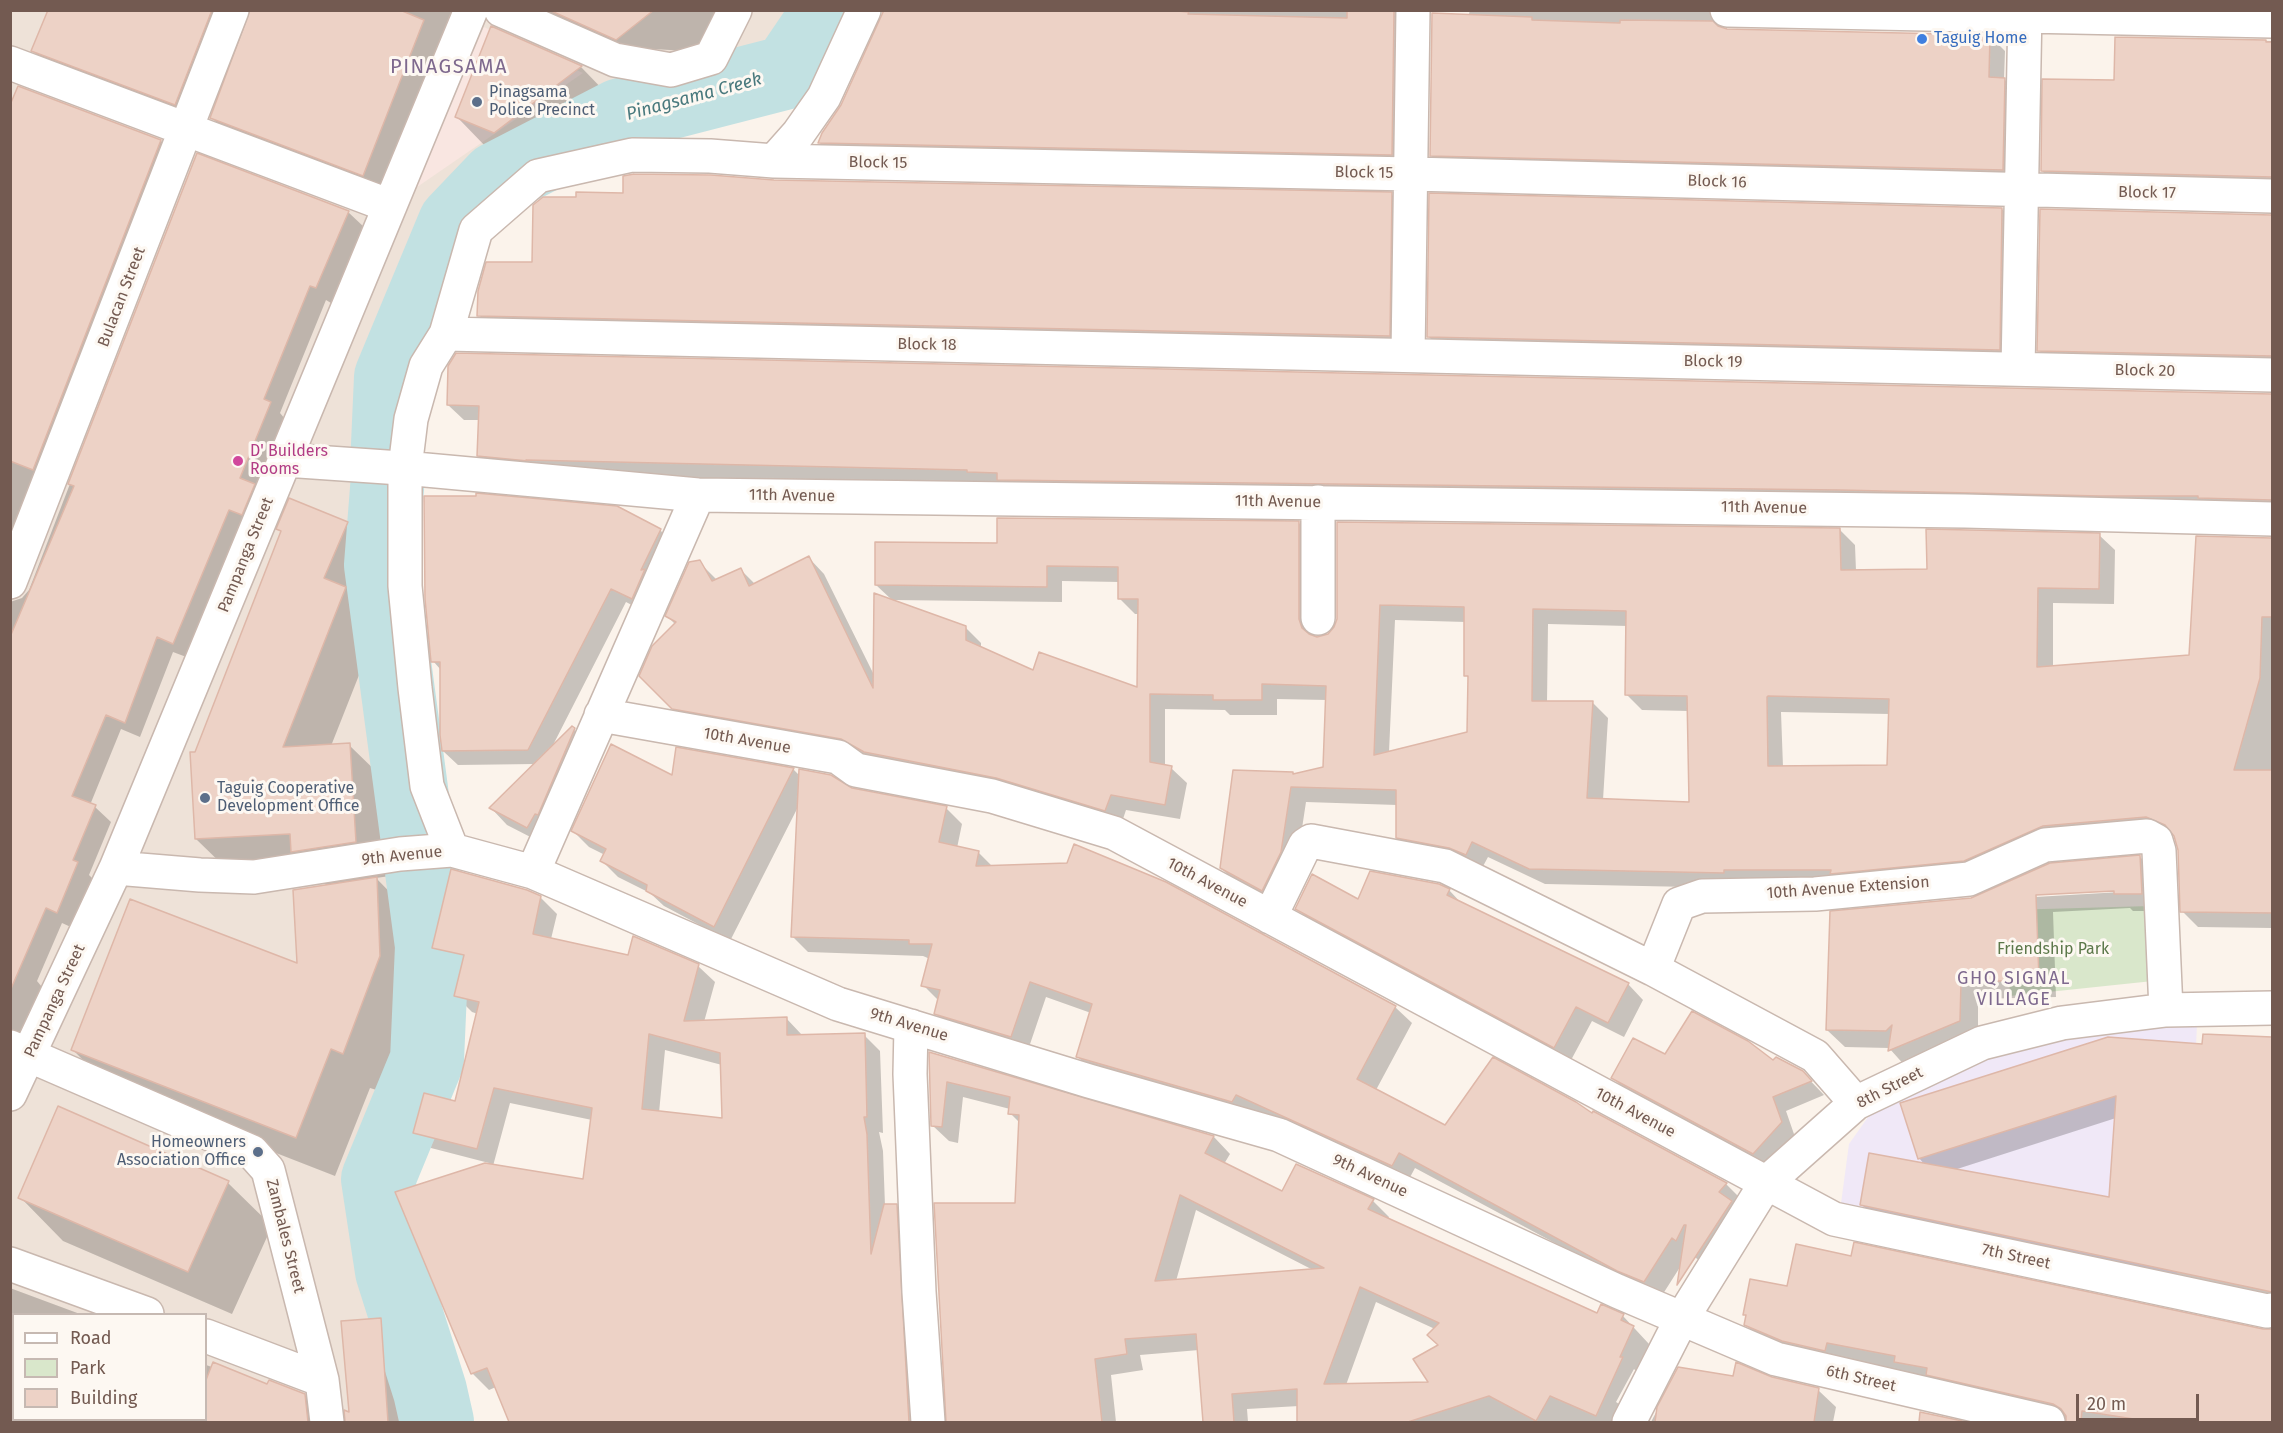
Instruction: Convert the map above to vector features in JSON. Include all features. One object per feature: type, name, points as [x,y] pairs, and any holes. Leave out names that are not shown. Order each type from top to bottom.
[{"type":"street","name":"Bulacan Street","points":[[10,582],[232,10]]},
{"type":"street","name":"Pampanga Street","points":[[10,1094],[20,1051],[116,868],[471,10]]},
{"type":"street","points":[[501,10],[615,60],[671,70],[711,58],[735,10]]},
{"type":"street","points":[[774,161],[798,134],[824,97],[864,10]]},
{"type":"street","points":[[1408,355],[1413,10]]},
{"type":"street","points":[[1727,10],[2025,14],[2272,21]]},
{"type":"street","points":[[2018,369],[2025,14]]},
{"type":"street","points":[[10,63],[390,206]]},
{"type":"street","name":"Block 15","points":[[444,851],[427,786],[405,586],[405,468],[411,419],[426,366],[446,334],[476,230],[538,176],[632,155],[710,156],[774,161],[1412,174]]},
{"type":"street","name":"Block 16","points":[[1412,174],[2022,190]]},
{"type":"street","name":"Block 17","points":[[2022,190],[2272,196]]},
{"type":"street","name":"Block 18","points":[[446,334],[1408,355]]},
{"type":"street","name":"Block 19","points":[[1408,355],[2018,369]]},
{"type":"street","name":"Block 20","points":[[2018,369],[2272,375]]},
{"type":"street","name":"11th Avenue","points":[[285,460],[405,468],[698,495],[1941,510],[2272,519]]},
{"type":"street","points":[[533,872],[698,495]]},
{"type":"street","points":[[1318,502],[1318,618]]},
{"type":"street","name":"10th Avenue","points":[[601,715],[837,757],[856,770],[992,796],[1114,832],[1766,1183]]},
{"type":"street","name":"10th Avenue Extension","points":[[1653,969],[1679,904],[1702,896],[1815,894],[1969,879],[2045,845],[2147,836],[2156,841],[2159,851],[2166,1010]]},
{"type":"street","points":[[1270,916],[1305,845],[1311,841],[1445,866],[1653,969],[1815,1056],[1856,1103]]},
{"type":"street","name":"9th Avenue","points":[[116,868],[254,877],[400,854],[444,851],[533,872],[837,1004],[1089,1081],[1279,1135],[1681,1320]]},
{"type":"street","name":"8th Street","points":[[1629,1422],[1681,1320],[1766,1183],[1856,1103],[1982,1043],[2062,1023],[2166,1010],[2272,1008]]},
{"type":"street","points":[[911,1026],[910,1074],[919,1292],[928,1422]]},
{"type":"street","name":"Zambales Street","points":[[20,1051],[252,1152],[268,1170],[322,1380],[327,1422]]},
{"type":"street","name":"7th Street","points":[[1766,1183],[1834,1219],[2267,1311],[2272,1310]]},
{"type":"street","points":[[10,1264],[144,1313]]},
{"type":"street","name":"6th Street","points":[[1681,1320],[1776,1359],[2048,1422]]},
{"type":"street","points":[[207,1336],[322,1380]]},
{"type":"shaded area","points":[[10,11],[797,11],[786,43],[704,81],[602,100],[442,199],[368,362],[359,518],[380,684],[411,1013],[361,1190],[430,1422],[11,1422]]},
{"type":"shaded area","points":[[484,27],[583,73],[407,194]]},
{"type":"shaded area","points":[[2197,1024],[2191,1152],[2176,1282],[1840,1211],[1849,1144],[1873,1110],[1964,1066],[2094,1030]]},
{"type":"green space","name":"Friendship Park","points":[[2150,906],[2153,981],[2010,996],[2006,910]]},
{"type":"building","points":[[48,10],[212,10],[175,105],[31,51]]},
{"type":"building","points":[[250,10],[400,10],[424,20],[363,176],[210,118]]},
{"type":"building","points":[[549,10],[654,10],[616,40]]},
{"type":"building","points":[[884,10],[1165,10],[1189,12],[1188,14],[1347,18],[1347,10],[1392,10],[1394,12],[1392,155],[818,143],[841,105]]},
{"type":"building","points":[[1432,13],[1620,23],[1620,20],[1713,21],[1718,26],[1727,29],[1990,35],[1989,77],[2005,78],[2003,170],[1430,156]]},
{"type":"building","points":[[491,26],[582,66],[494,133],[455,117]]},
{"type":"building","points":[[2115,37],[2266,40],[2266,42],[2272,42],[2272,177],[2041,171],[2042,79],[2114,80]]},
{"type":"building","points":[[18,86],[161,140],[33,470],[10,461],[10,105]]},
{"type":"building","points":[[197,153],[349,211],[316,288],[310,286],[264,399],[271,402],[240,478],[255,484],[242,515],[229,510],[173,644],[157,637],[125,723],[106,715],[72,796],[96,805],[73,860],[78,862],[57,913],[46,908],[10,991],[10,637],[74,486],[68,484]]},
{"type":"building","points":[[634,174],[711,175],[774,180],[1392,192],[1390,336],[477,316],[478,291],[486,262],[532,262],[533,205],[543,197],[576,197],[576,192],[623,193],[623,176]]},
{"type":"building","points":[[1429,193],[2002,208],[2000,350],[1427,337]]},
{"type":"building","points":[[2040,209],[2272,215],[2272,356],[2037,351]]},
{"type":"building","points":[[456,353],[2272,394],[2272,500],[2198,498],[2198,496],[1840,490],[997,480],[997,473],[967,472],[967,470],[526,460],[528,461],[477,456],[479,406],[447,405],[448,366]]},
{"type":"building","points":[[476,493],[617,506],[661,529],[641,570],[645,569],[632,599],[611,589],[528,750],[442,751],[440,662],[431,662],[425,599],[424,496],[476,496]]},
{"type":"building","points":[[289,498],[348,522],[324,578],[346,587],[283,747],[350,743],[356,842],[291,852],[290,834],[195,839],[190,752],[195,752],[281,531],[276,529]]},
{"type":"building","points":[[997,518],[1299,521],[1299,619],[1302,628],[1317,637],[1328,634],[1337,619],[1337,522],[1840,528],[1841,570],[1927,569],[1926,529],[2100,533],[2099,589],[2038,588],[2037,667],[2189,655],[2196,536],[2272,538],[2272,617],[2262,617],[2260,678],[2234,770],[2272,770],[2272,913],[2180,912],[2178,850],[2174,836],[2165,825],[2146,817],[2043,826],[1964,861],[1830,874],[1831,870],[1724,870],[1724,873],[1529,869],[1472,842],[1466,855],[1449,848],[1396,838],[1396,790],[1291,787],[1281,852],[1262,891],[1220,868],[1233,770],[1293,772],[1293,774],[1323,767],[1326,686],[1262,684],[1262,700],[1213,700],[1213,695],[1150,694],[1150,762],[1172,766],[1165,805],[1111,795],[1105,811],[996,778],[864,752],[841,739],[672,709],[639,676],[652,646],[676,622],[665,616],[689,562],[700,560],[712,581],[741,568],[749,586],[809,556],[873,688],[874,593],[966,626],[966,640],[1033,670],[1039,652],[1137,687],[1138,599],[1118,599],[1118,567],[1047,566],[1047,587],[875,585],[875,542],[997,543]],"holes":[[[1380,605],[1464,607],[1464,676],[1468,676],[1467,732],[1374,755]],[[1533,609],[1626,611],[1625,695],[1687,696],[1689,802],[1587,798],[1593,701],[1532,701]],[[1767,697],[1889,699],[1887,765],[1768,766]]]},
{"type":"building","points":[[572,726],[575,728],[538,815],[535,814],[527,828],[489,808]]},
{"type":"building","points":[[611,744],[672,775],[676,747],[794,768],[714,927],[646,891],[647,885],[600,861],[606,849],[571,831]]},
{"type":"building","points":[[799,769],[831,775],[852,788],[947,806],[939,842],[979,851],[976,866],[1067,863],[1074,844],[1166,882],[1396,1006],[1357,1079],[1445,1125],[1493,1057],[1592,1113],[1593,1111],[1727,1183],[1719,1192],[1732,1201],[1677,1285],[1686,1225],[1676,1241],[1672,1238],[1644,1282],[1617,1271],[1399,1153],[1392,1166],[1236,1095],[1232,1102],[1076,1057],[1092,1004],[1030,982],[1011,1037],[934,1014],[940,990],[921,986],[932,944],[909,944],[909,940],[791,937]]},
{"type":"building","points":[[2140,855],[2142,894],[2114,894],[2114,891],[2036,895],[2039,980],[1961,982],[1960,1021],[1888,1051],[1892,1025],[1886,1031],[1826,1030],[1830,911],[1971,898],[2050,863]]},
{"type":"building","points":[[451,869],[541,896],[533,934],[628,955],[633,936],[699,964],[684,1021],[787,1017],[787,1035],[865,1033],[867,1117],[864,1117],[867,1134],[871,1254],[884,1204],[897,1204],[909,1422],[509,1422],[487,1368],[471,1374],[395,1192],[485,1163],[583,1179],[592,1108],[494,1088],[477,1149],[413,1133],[424,1093],[455,1101],[479,1002],[454,996],[464,955],[432,948]],"holes":[[[649,1034],[720,1053],[722,1118],[642,1109]]]},
{"type":"building","points":[[1370,871],[1439,884],[1450,889],[1447,895],[1629,983],[1608,1023],[1576,1007],[1554,1048],[1295,909],[1312,874],[1358,899]]},
{"type":"building","points":[[377,877],[380,956],[343,1054],[331,1049],[296,1138],[71,1050],[130,899],[297,963],[293,890]]},
{"type":"building","points":[[1692,1011],[1748,1041],[1773,1060],[1776,1057],[1803,1071],[1812,1081],[1773,1097],[1782,1122],[1753,1154],[1611,1078],[1633,1038],[1665,1054]]},
{"type":"building","points":[[2203,1034],[2272,1037],[2272,1292],[1860,1205],[1869,1153],[2109,1197],[2116,1096],[1918,1159],[1900,1103],[2108,1037],[2202,1044]]},
{"type":"building","points":[[929,1052],[1214,1136],[1205,1153],[1282,1191],[1296,1164],[1374,1199],[1368,1209],[1597,1313],[1601,1304],[1624,1314],[1621,1320],[1634,1326],[1620,1357],[1623,1357],[1596,1416],[1550,1396],[1536,1421],[1489,1396],[1408,1422],[1297,1422],[1297,1389],[1232,1394],[1234,1422],[1203,1422],[1196,1334],[1125,1339],[1127,1354],[1095,1359],[1102,1422],[946,1422],[934,1203],[1015,1203],[1019,1115],[1008,1114],[1010,1097],[947,1082],[942,1127],[931,1126]],"holes":[[[1180,1195],[1324,1268],[1155,1281]],[[1360,1287],[1439,1323],[1427,1335],[1438,1345],[1413,1359],[1428,1382],[1324,1384]]]},
{"type":"building","points":[[58,1106],[229,1181],[188,1272],[18,1198]]},
{"type":"building","points":[[1854,1242],[2263,1329],[2272,1329],[2272,1422],[2153,1422],[2082,1411],[2081,1422],[2066,1422],[2066,1416],[2061,1409],[2053,1404],[1926,1375],[1927,1368],[1894,1362],[1895,1356],[1827,1343],[1825,1351],[1782,1341],[1744,1325],[1746,1315],[1743,1315],[1750,1279],[1787,1286],[1796,1244],[1851,1256]]},
{"type":"building","points":[[381,1318],[388,1422],[345,1422],[344,1410],[349,1412],[341,1321]]},
{"type":"building","points":[[213,1362],[267,1384],[269,1380],[305,1394],[308,1422],[206,1422],[207,1377]]},
{"type":"building","points":[[1736,1362],[1772,1377],[1819,1388],[1814,1422],[1655,1422],[1657,1407],[1678,1367],[1733,1376]]},
{"type":"building","points":[[1920,1412],[1967,1422],[1919,1422]]},
{"type":"waterway","name":"Pinagsama Creek","points":[[387,467],[391,377],[455,223],[497,179],[621,115],[788,72],[830,10]]},
{"type":"waterway","points":[[388,476],[381,565],[432,946],[427,1060],[378,1179],[392,1271],[430,1391],[437,1422]]},
{"type":"place","name":"Taguig Home","points":[[1922,39]]},
{"type":"place","name":"Pinagsama Police Precinct","points":[[477,102]]},
{"type":"place","name":"D' Builders Rooms","points":[[238,461]]},
{"type":"place","name":"Taguig Cooperative Development Office","points":[[205,798]]},
{"type":"place","name":"Homeowners Association Office","points":[[258,1152]]},
{"type":"district","name":"PINAGSAMA","points":[[449,67]]},
{"type":"district","name":"GHQ SIGNAL VILLAGE","points":[[2014,989]]}]
